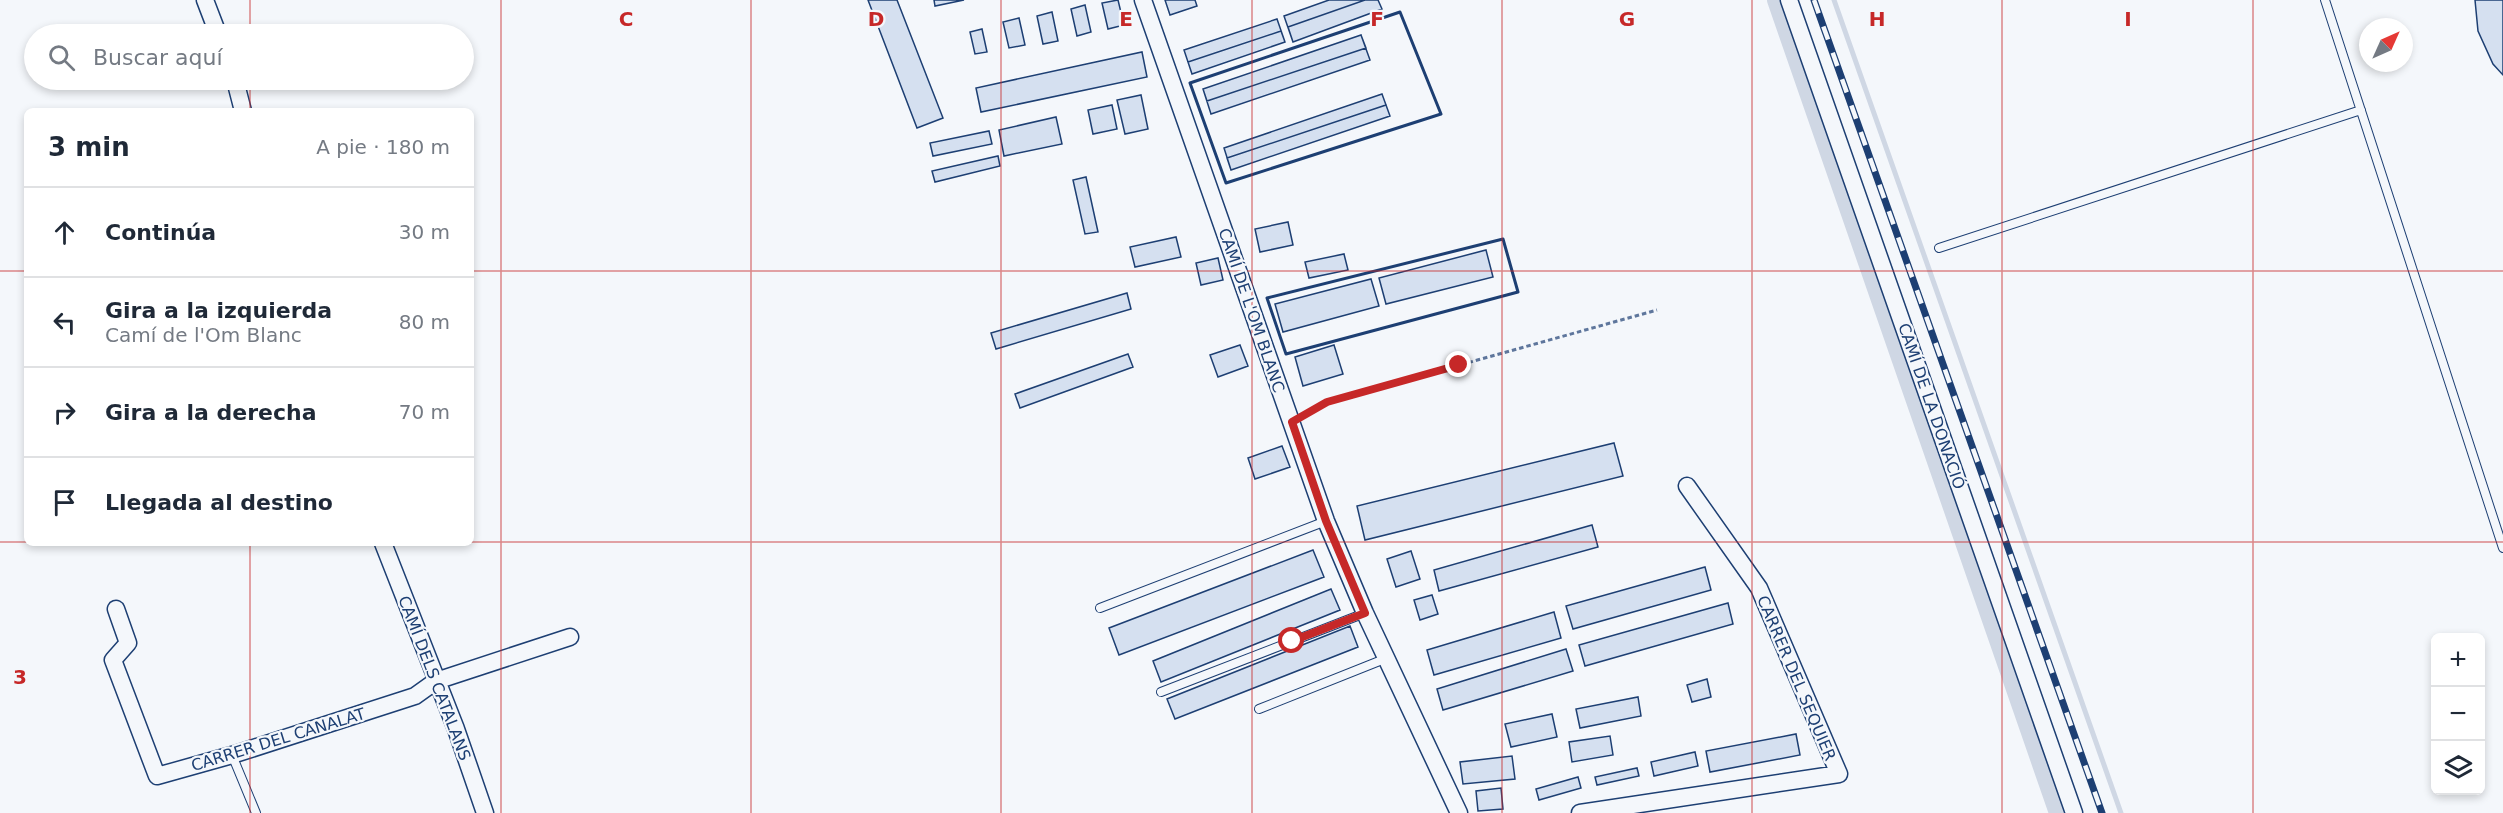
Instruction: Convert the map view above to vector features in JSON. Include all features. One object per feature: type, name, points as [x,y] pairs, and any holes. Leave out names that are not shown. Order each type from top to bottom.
[{"type":"street","points":[[205,0],[214,24]]},
{"type":"street","name":"CAMÍ DE L'OM BLANC","points":[[1143,0],[1326,521],[1365,613],[1459,813]]},
{"type":"street","name":"CAMÍ DE LA DONACIÓ","points":[[1789,0],[2074,813]]},
{"type":"street","points":[[238,90],[242,108]]},
{"type":"street","name":"CARRER DEL SEQUIER","points":[[1580,813],[1839,774],[1759,588],[1687,486]]},
{"type":"street","name":"CAMÍ DELS CATALANS","points":[[384,546],[485,813]]},
{"type":"street","name":"CARRER DEL CANALAT","points":[[116,609],[128,643],[113,660],[157,776],[232,755],[415,696],[436,681],[570,637]]},
{"type":"lane","points":[[2325,0],[2503,548]]},
{"type":"lane","points":[[1939,248],[2361,110]]},
{"type":"lane","points":[[1100,608],[1326,521]]},
{"type":"lane","points":[[1161,692],[1365,613]]},
{"type":"lane","points":[[1260,709],[1387,658]]},
{"type":"lane","points":[[232,755],[256,813]]},
{"type":"path","points":[[1292,422],[1327,402],[1657,310]]},
{"type":"building","points":[[868,0],[897,0],[943,118],[917,128]]},
{"type":"building","points":[[934,0],[964,0],[935,6]]},
{"type":"building","points":[[1118,0],[1124,25],[1108,29],[1102,3]]},
{"type":"building","points":[[1165,0],[1195,0],[1197,6],[1170,15]]},
{"type":"building","points":[[1329,0],[1378,0],[1382,9],[1293,42],[1284,16]]},
{"type":"building","points":[[1365,0],[1378,0],[1382,9],[1293,42],[1288,27]]},
{"type":"building","points":[[2475,0],[2503,0],[2503,75],[2493,64],[2478,31]]},
{"type":"building","points":[[1085,5],[1091,32],[1077,36],[1071,9]]},
{"type":"building","points":[[1052,12],[1058,41],[1043,44],[1037,16]]},
{"type":"building","points":[[1019,18],[1025,45],[1009,48],[1003,22]]},
{"type":"building","points":[[1277,19],[1285,42],[1192,74],[1184,50]]},
{"type":"building","points":[[982,29],[987,52],[975,54],[970,32]]},
{"type":"building","points":[[1281,31],[1285,42],[1192,74],[1188,62]]},
{"type":"building","points":[[1361,35],[1366,48],[1207,101],[1203,89]]},
{"type":"building","points":[[1361,35],[1370,60],[1211,114],[1203,89]]},
{"type":"building","points":[[1142,52],[1147,77],[981,112],[976,88]]},
{"type":"building","points":[[1382,94],[1390,116],[1231,170],[1224,148]]},
{"type":"building","points":[[1141,95],[1148,129],[1125,134],[1117,100]]},
{"type":"building","points":[[1112,105],[1117,129],[1093,134],[1088,110]]},
{"type":"building","points":[[1386,105],[1390,116],[1231,170],[1227,158]]},
{"type":"building","points":[[1056,117],[1062,144],[1004,156],[999,130]]},
{"type":"building","points":[[989,131],[992,144],[933,156],[930,143]]},
{"type":"building","points":[[998,156],[1000,166],[935,182],[932,171]]},
{"type":"building","points":[[1086,177],[1098,232],[1085,234],[1073,180]]},
{"type":"building","points":[[1288,222],[1293,245],[1260,252],[1255,229]]},
{"type":"building","points":[[1176,237],[1181,257],[1135,267],[1130,247]]},
{"type":"building","points":[[1486,250],[1493,277],[1386,304],[1379,278]]},
{"type":"building","points":[[1344,254],[1348,270],[1309,278],[1305,262]]},
{"type":"building","points":[[1218,258],[1223,280],[1201,285],[1196,263]]},
{"type":"building","points":[[1371,279],[1379,306],[1283,332],[1275,304]]},
{"type":"building","points":[[1127,293],[1131,309],[996,349],[991,333]]},
{"type":"building","points":[[1240,345],[1248,366],[1218,377],[1210,355]]},
{"type":"building","points":[[1334,345],[1343,374],[1303,386],[1295,357]]},
{"type":"building","points":[[1128,354],[1133,367],[1020,408],[1015,394]]},
{"type":"building","points":[[1614,443],[1623,476],[1365,540],[1357,506]]},
{"type":"building","points":[[1282,446],[1290,467],[1255,479],[1248,458]]},
{"type":"building","points":[[1592,525],[1598,547],[1439,591],[1434,570]]},
{"type":"building","points":[[1313,550],[1324,577],[1119,655],[1109,628]]},
{"type":"building","points":[[1411,551],[1420,579],[1396,587],[1387,559]]},
{"type":"building","points":[[1705,567],[1711,590],[1573,629],[1566,606]]},
{"type":"building","points":[[1331,589],[1340,610],[1161,682],[1153,661]]},
{"type":"building","points":[[1432,595],[1438,614],[1420,620],[1414,600]]},
{"type":"building","points":[[1728,603],[1733,624],[1585,666],[1579,645]]},
{"type":"building","points":[[1554,612],[1561,638],[1434,675],[1427,650]]},
{"type":"building","points":[[1350,626],[1358,647],[1175,719],[1167,699]]},
{"type":"building","points":[[1566,649],[1573,671],[1443,710],[1437,689]]},
{"type":"building","points":[[1707,679],[1711,697],[1692,702],[1687,685]]},
{"type":"building","points":[[1638,697],[1641,716],[1580,728],[1576,709]]},
{"type":"building","points":[[1552,714],[1557,737],[1511,747],[1505,724]]},
{"type":"building","points":[[1796,734],[1800,755],[1710,772],[1706,751]]},
{"type":"building","points":[[1610,736],[1613,755],[1572,762],[1569,742]]},
{"type":"building","points":[[1695,752],[1698,766],[1654,776],[1651,762]]},
{"type":"building","points":[[1512,756],[1515,779],[1463,784],[1460,762]]},
{"type":"building","points":[[1637,768],[1639,776],[1597,785],[1595,777]]},
{"type":"building","points":[[1578,777],[1581,788],[1539,800],[1536,789]]},
{"type":"building","points":[[1501,788],[1503,809],[1478,811],[1476,791]]},
{"type":"waterway","points":[[1777,0],[2059,813]]},
{"type":"waterway","points":[[1834,0],[2121,813]]},
{"type":"railway","points":[[1814,0],[2102,813]]},
{"type":"wall","points":[[1400,12],[1441,114],[1226,183],[1190,83],[1400,12]]},
{"type":"wall","points":[[1503,239],[1518,292],[1286,354],[1267,298],[1503,239]]},
{"type":"route","points":[[1292,641],[1365,613],[1326,521],[1292,422],[1327,402],[1459,365]]}]
